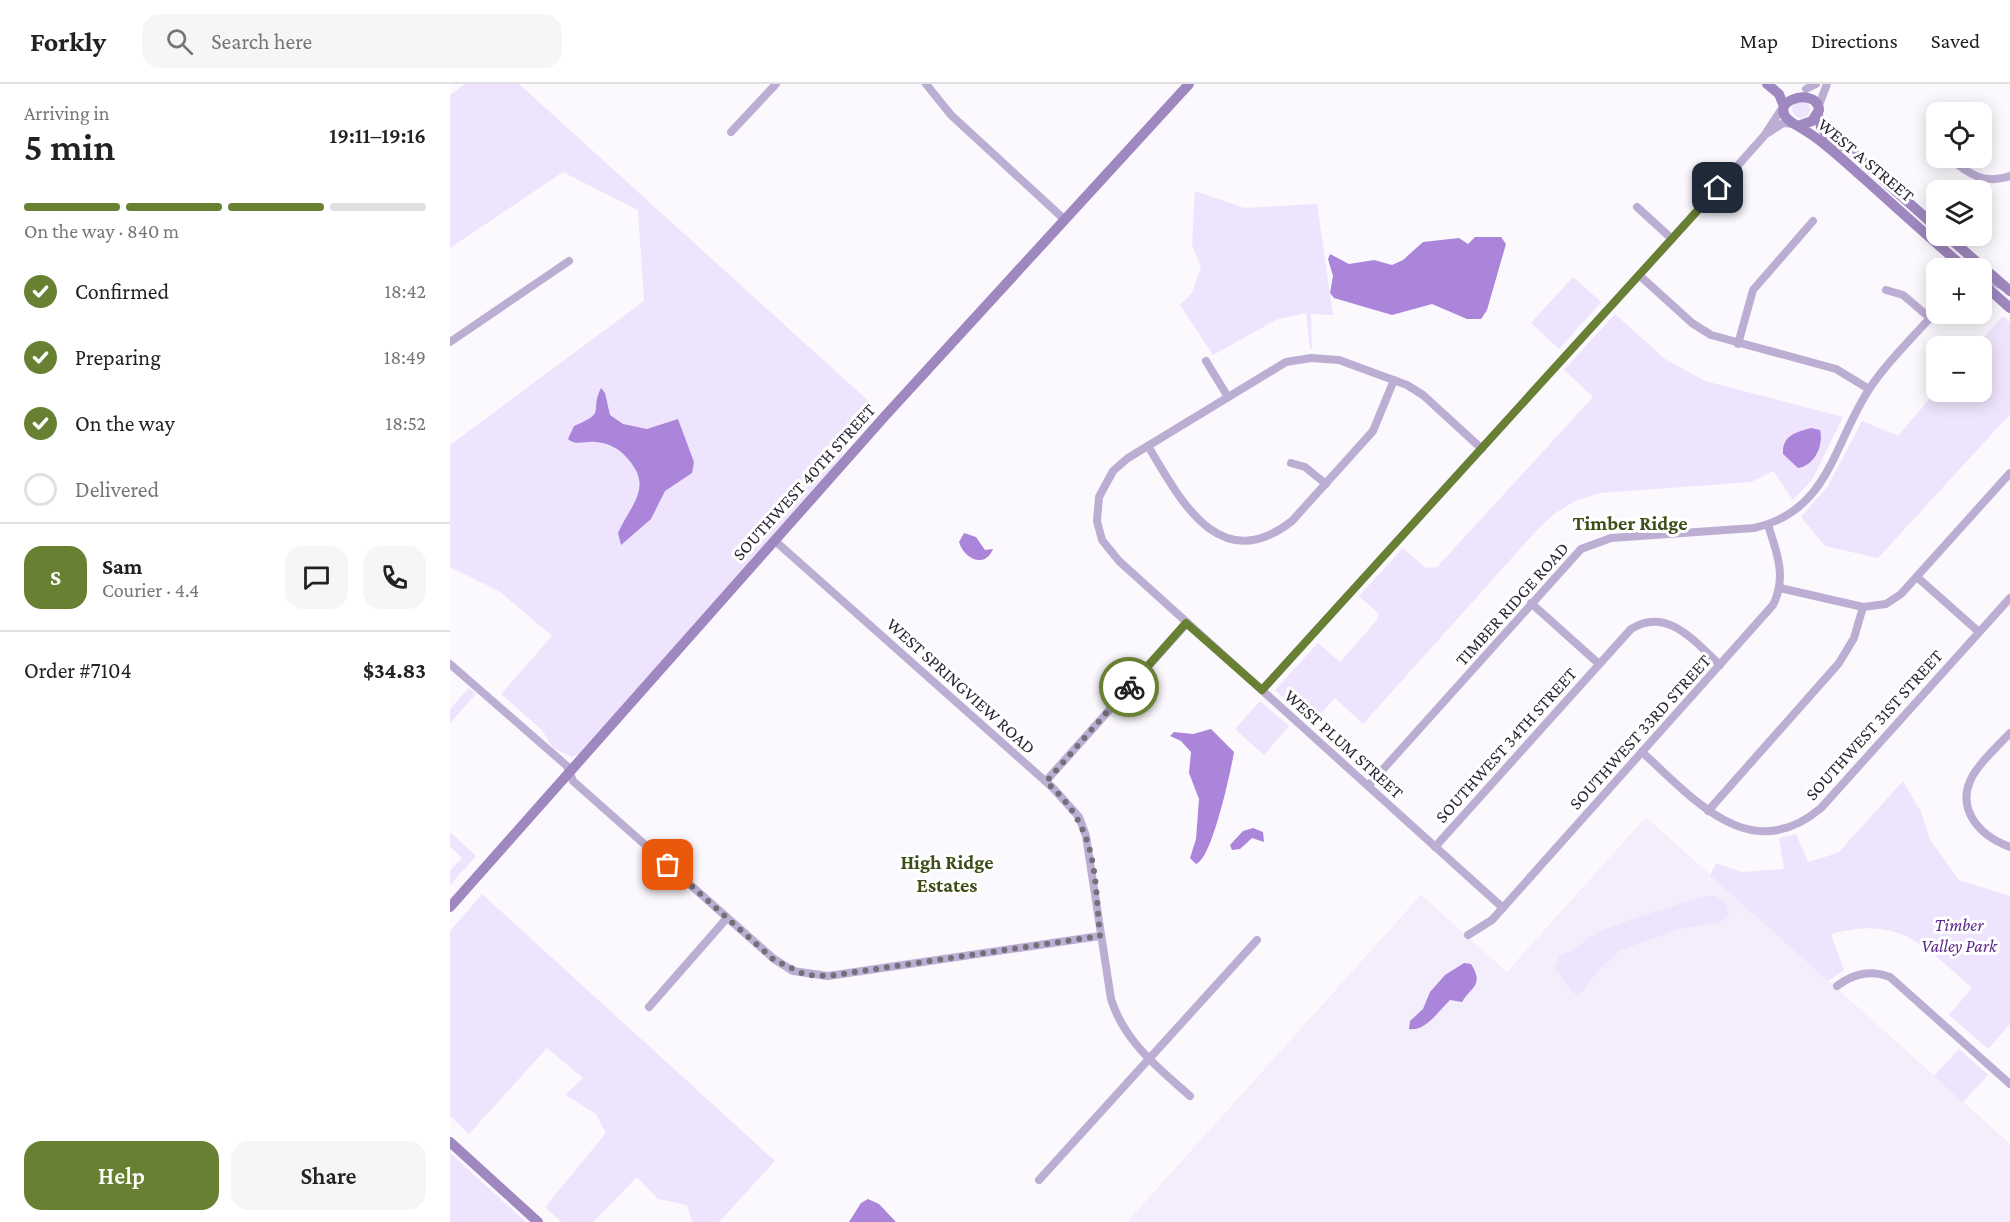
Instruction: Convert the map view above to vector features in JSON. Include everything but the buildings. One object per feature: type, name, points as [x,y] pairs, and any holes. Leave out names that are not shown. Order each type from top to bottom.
[{"type":"main road","name":"SOUTHWEST 40TH STREET","points":[[450,907],[774,540],[1189,84]]},
{"type":"main road","points":[[1767,84],[1779,94],[1787,117],[1797,125],[1808,124],[1819,110],[1816,96],[1803,87],[1788,96],[1783,105]]},
{"type":"main road","name":"WEST A STREET","points":[[1819,110],[1821,127],[1827,135],[1852,152],[1926,217]]},
{"type":"main road","name":"WEST A STREET","points":[[1797,125],[1830,149],[1954,258]]},
{"type":"main road","points":[[1959,246],[2008,289]]},
{"type":"main road","points":[[1992,292],[2010,308]]},
{"type":"main road","points":[[450,1142],[538,1222]]},
{"type":"street","points":[[731,132],[776,84]]},
{"type":"street","points":[[926,84],[951,115],[1065,219]]},
{"type":"street","points":[[1819,110],[1827,84]]},
{"type":"street","points":[[1262,690],[1764,136],[1783,105]]},
{"type":"street","points":[[1764,136],[1783,123],[1797,125]]},
{"type":"street","points":[[1961,168],[1986,180],[2010,176]]},
{"type":"street","points":[[1637,207],[1672,239]]},
{"type":"street","points":[[1738,344],[1753,290],[1813,221]]},
{"type":"street","points":[[450,342],[568,261]]},
{"type":"street","points":[[1639,275],[1699,328],[1738,344],[1836,369],[1869,389]]},
{"type":"street","points":[[1992,283],[2008,289]]},
{"type":"street","points":[[1886,290],[1903,295],[1926,315]]},
{"type":"street","name":"TIMBER RIDGE ROAD","points":[[1368,786],[1573,556],[1601,540],[1768,525],[1792,514],[1816,491],[1869,389],[1926,323]]},
{"type":"street","points":[[1394,380],[1373,431],[1286,526],[1268,536],[1248,539],[1217,534],[1198,522],[1148,446],[1286,362],[1311,358],[1339,360],[1394,380],[1423,395],[1482,449]]},
{"type":"street","points":[[1206,361],[1228,397]]},
{"type":"street","name":"WEST PLUM STREET","points":[[1148,446],[1122,462],[1106,480],[1099,497],[1097,521],[1102,540],[1112,554],[1503,908]]},
{"type":"street","points":[[1291,463],[1305,467],[1326,484]]},
{"type":"street","points":[[1768,525],[1780,565],[1780,588],[1863,607],[1879,606],[1894,600],[1917,577],[2010,473]]},
{"type":"street","name":"WEST SPRINGVIEW ROAD","points":[[774,540],[1046,782],[1072,808],[1083,825],[1090,852],[1100,936],[1111,999],[1117,1018],[1150,1060],[1190,1096]]},
{"type":"street","points":[[1917,577],[1979,632]]},
{"type":"street","name":"SOUTHWEST 33RD STREET","points":[[1468,935],[1482,928],[1503,908],[1773,605],[1780,588]]},
{"type":"street","name":"SOUTHWEST 31ST STREET","points":[[1642,752],[1708,811],[1730,825],[1757,831],[1781,830],[1812,816],[2010,598]]},
{"type":"street","points":[[1531,603],[1599,664]]},
{"type":"street","points":[[1708,811],[1839,663],[1854,638],[1863,607]]},
{"type":"street","name":"SOUTHWEST 34TH STREET","points":[[1436,847],[1631,629],[1654,620],[1678,628],[1720,665]]},
{"type":"street","points":[[1046,782],[1186,623]]},
{"type":"street","points":[[450,664],[567,766],[573,781],[783,966],[818,976],[1100,936]]},
{"type":"street","points":[[2010,733],[1974,774],[1967,792],[1968,810],[1982,833],[2010,847]]},
{"type":"street","points":[[649,1007],[726,918]]},
{"type":"street","points":[[1039,1180],[1257,940]]},
{"type":"street","points":[[1837,986],[1859,974],[1871,973],[1890,977],[1903,985],[2010,1084]]},
{"type":"shaded area","points":[[1475,237],[1501,237],[1506,244],[1487,310],[1481,319],[1467,319],[1432,304],[1392,315],[1334,298],[1330,293],[1333,276],[1328,259],[1330,254],[1349,264],[1374,260],[1392,265],[1403,260],[1423,242],[1459,238],[1468,244]]},
{"type":"shaded area","points":[[601,388],[605,393],[610,415],[623,424],[647,429],[678,419],[694,462],[692,473],[665,491],[651,519],[621,545],[618,533],[638,496],[639,478],[635,468],[624,454],[613,447],[595,442],[574,442],[568,439],[574,426],[591,418],[596,411]]},
{"type":"shaded area","points":[[1811,428],[1820,430],[1819,449],[1809,463],[1798,468],[1783,454],[1783,448],[1791,435]]},
{"type":"shaded area","points":[[964,533],[976,537],[985,550],[993,549],[985,559],[975,559],[965,553],[959,542]]},
{"type":"shaded area","points":[[1211,729],[1234,752],[1214,832],[1202,859],[1196,864],[1190,858],[1196,839],[1199,799],[1189,773],[1191,752],[1181,741],[1170,736],[1174,732],[1193,734]]},
{"type":"shaded area","points":[[1646,817],[2010,1144],[2010,1222],[1127,1222],[1421,895],[1507,972]]},
{"type":"shaded area","points":[[1253,828],[1263,832],[1264,842],[1252,838],[1240,849],[1232,850],[1230,845],[1243,831]]},
{"type":"shaded area","points":[[1464,963],[1471,964],[1477,977],[1475,986],[1462,1002],[1450,1000],[1427,1024],[1409,1029],[1410,1021],[1423,1009],[1430,992],[1445,975]]},
{"type":"shaded area","points":[[868,1199],[879,1204],[896,1222],[849,1222],[861,1203]]},
{"type":"green space","points":[[465,84],[519,84],[874,406],[849,435],[841,458],[580,753],[572,757],[553,748],[542,730],[501,694],[552,636],[499,591],[450,567],[450,445],[644,301],[638,210],[563,172],[450,248],[450,95]]},
{"type":"green space","points":[[1801,100],[1807,103],[1810,109],[1807,115],[1801,118],[1795,115],[1792,109],[1795,103]]},
{"type":"green space","points":[[1195,191],[1244,208],[1317,204],[1333,315],[1311,314],[1312,349],[1310,349],[1306,313],[1278,319],[1213,355],[1180,305],[1192,293],[1201,267],[1192,245]]},
{"type":"green space","points":[[1573,277],[1601,302],[1559,349],[1531,323]]},
{"type":"green space","points":[[1615,314],[1665,359],[1705,381],[1843,417],[1812,480],[1793,500],[1773,471],[1751,482],[1600,493],[1575,501],[1554,514],[1536,531],[1363,724],[1335,698],[1312,723],[1275,690],[1318,643],[1340,662],[1377,620],[1379,614],[1359,596],[1403,548],[1426,568],[1437,567],[1593,397],[1564,370]]},
{"type":"green space","points":[[2003,316],[2010,322],[2010,414],[1878,558],[1825,546],[1801,517],[1828,486],[1862,421],[1898,436],[1927,402],[1992,402],[1992,336],[1985,336]]},
{"type":"green space","points":[[469,688],[476,694],[450,723],[450,709]]},
{"type":"green space","points":[[1260,701],[1289,726],[1264,755],[1235,729]]},
{"type":"green space","name":"Timber Valley Park","points":[[1903,781],[1921,812],[1930,840],[1959,880],[2010,896],[2010,1024],[1988,1049],[1949,1015],[1972,988],[1924,947],[1893,931],[1875,928],[1831,934],[1844,970],[1828,981],[1710,875],[1716,863],[1742,872],[1784,869],[1779,838],[1796,834],[1808,862],[1838,853]]},
{"type":"green space","points":[[450,832],[476,856],[450,885],[450,871],[462,858],[450,846]]},
{"type":"green space","points":[[482,894],[775,1161],[719,1222],[692,1222],[687,1205],[658,1199],[637,1177],[593,1222],[561,1222],[545,1207],[606,1133],[596,1114],[565,1095],[583,1078],[547,1048],[469,1134],[450,1116],[450,931]]},
{"type":"green space","points":[[1706,896],[1714,896],[1726,902],[1729,916],[1718,923],[1678,929],[1619,951],[1600,968],[1579,996],[1572,992],[1555,968],[1560,955],[1598,933],[1642,916]]},
{"type":"green space","points":[[1959,1049],[1988,1075],[1963,1102],[1934,1076]]},
{"type":"green space","points":[[450,1153],[526,1222],[450,1222]]},
{"type":"way so far","points":[[668,865],[774,960],[793,971],[806,975],[828,976],[1100,936],[1090,852],[1083,825],[1072,808],[1046,782],[1129,687]]},
{"type":"district","name":"Timber Ridge","points":[[1630,523]]},
{"type":"district","name":"High Ridge Estates","points":[[947,874]]},
{"type":"route","points":[[1129,687],[1186,623],[1262,690],[1718,188]]}]
